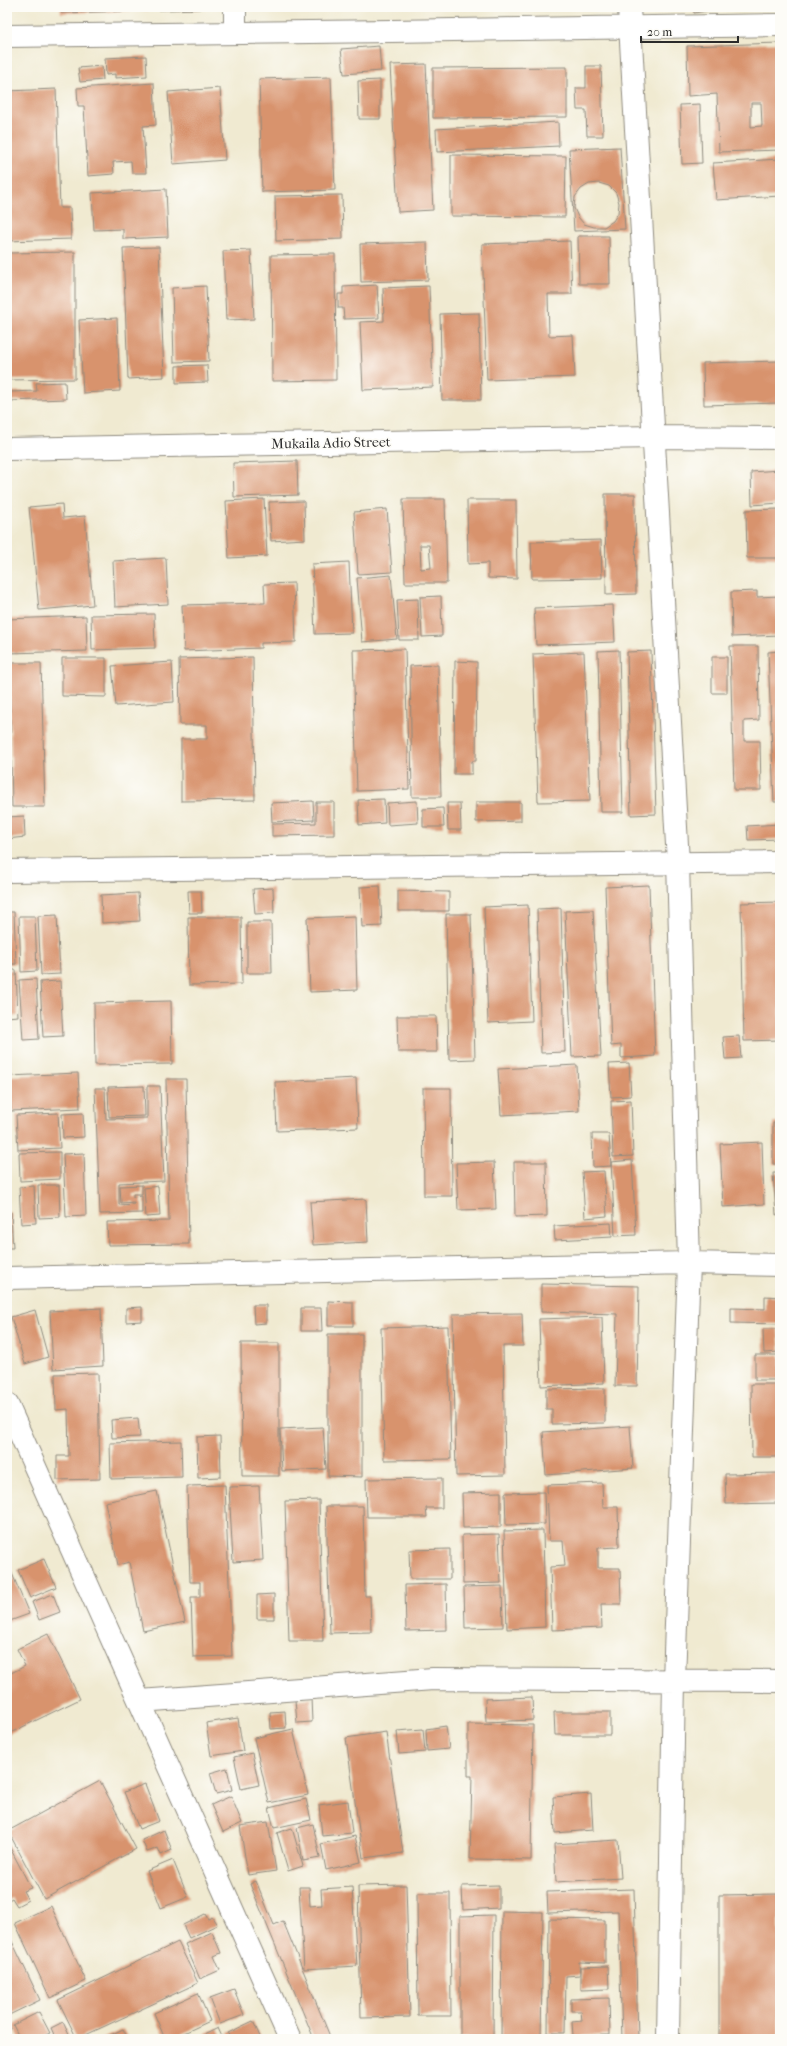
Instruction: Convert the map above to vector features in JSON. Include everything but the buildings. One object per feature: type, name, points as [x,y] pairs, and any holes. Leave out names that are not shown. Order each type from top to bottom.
[{"type":"street","points":[[235,7],[235,31]]},
{"type":"street","points":[[629,7],[629,29],[678,862],[689,1263],[674,1680],[668,2039]]},
{"type":"street","points":[[7,36],[235,31],[629,29],[780,25]]},
{"type":"street","name":"Mukaila Adio Street","points":[[7,450],[654,437],[780,438]]},
{"type":"street","points":[[7,871],[780,862]]},
{"type":"street","points":[[7,1278],[689,1263],[780,1265]]},
{"type":"street","points":[[7,1404],[290,2039]]},
{"type":"street","points":[[140,1701],[433,1679],[780,1681]]}]
